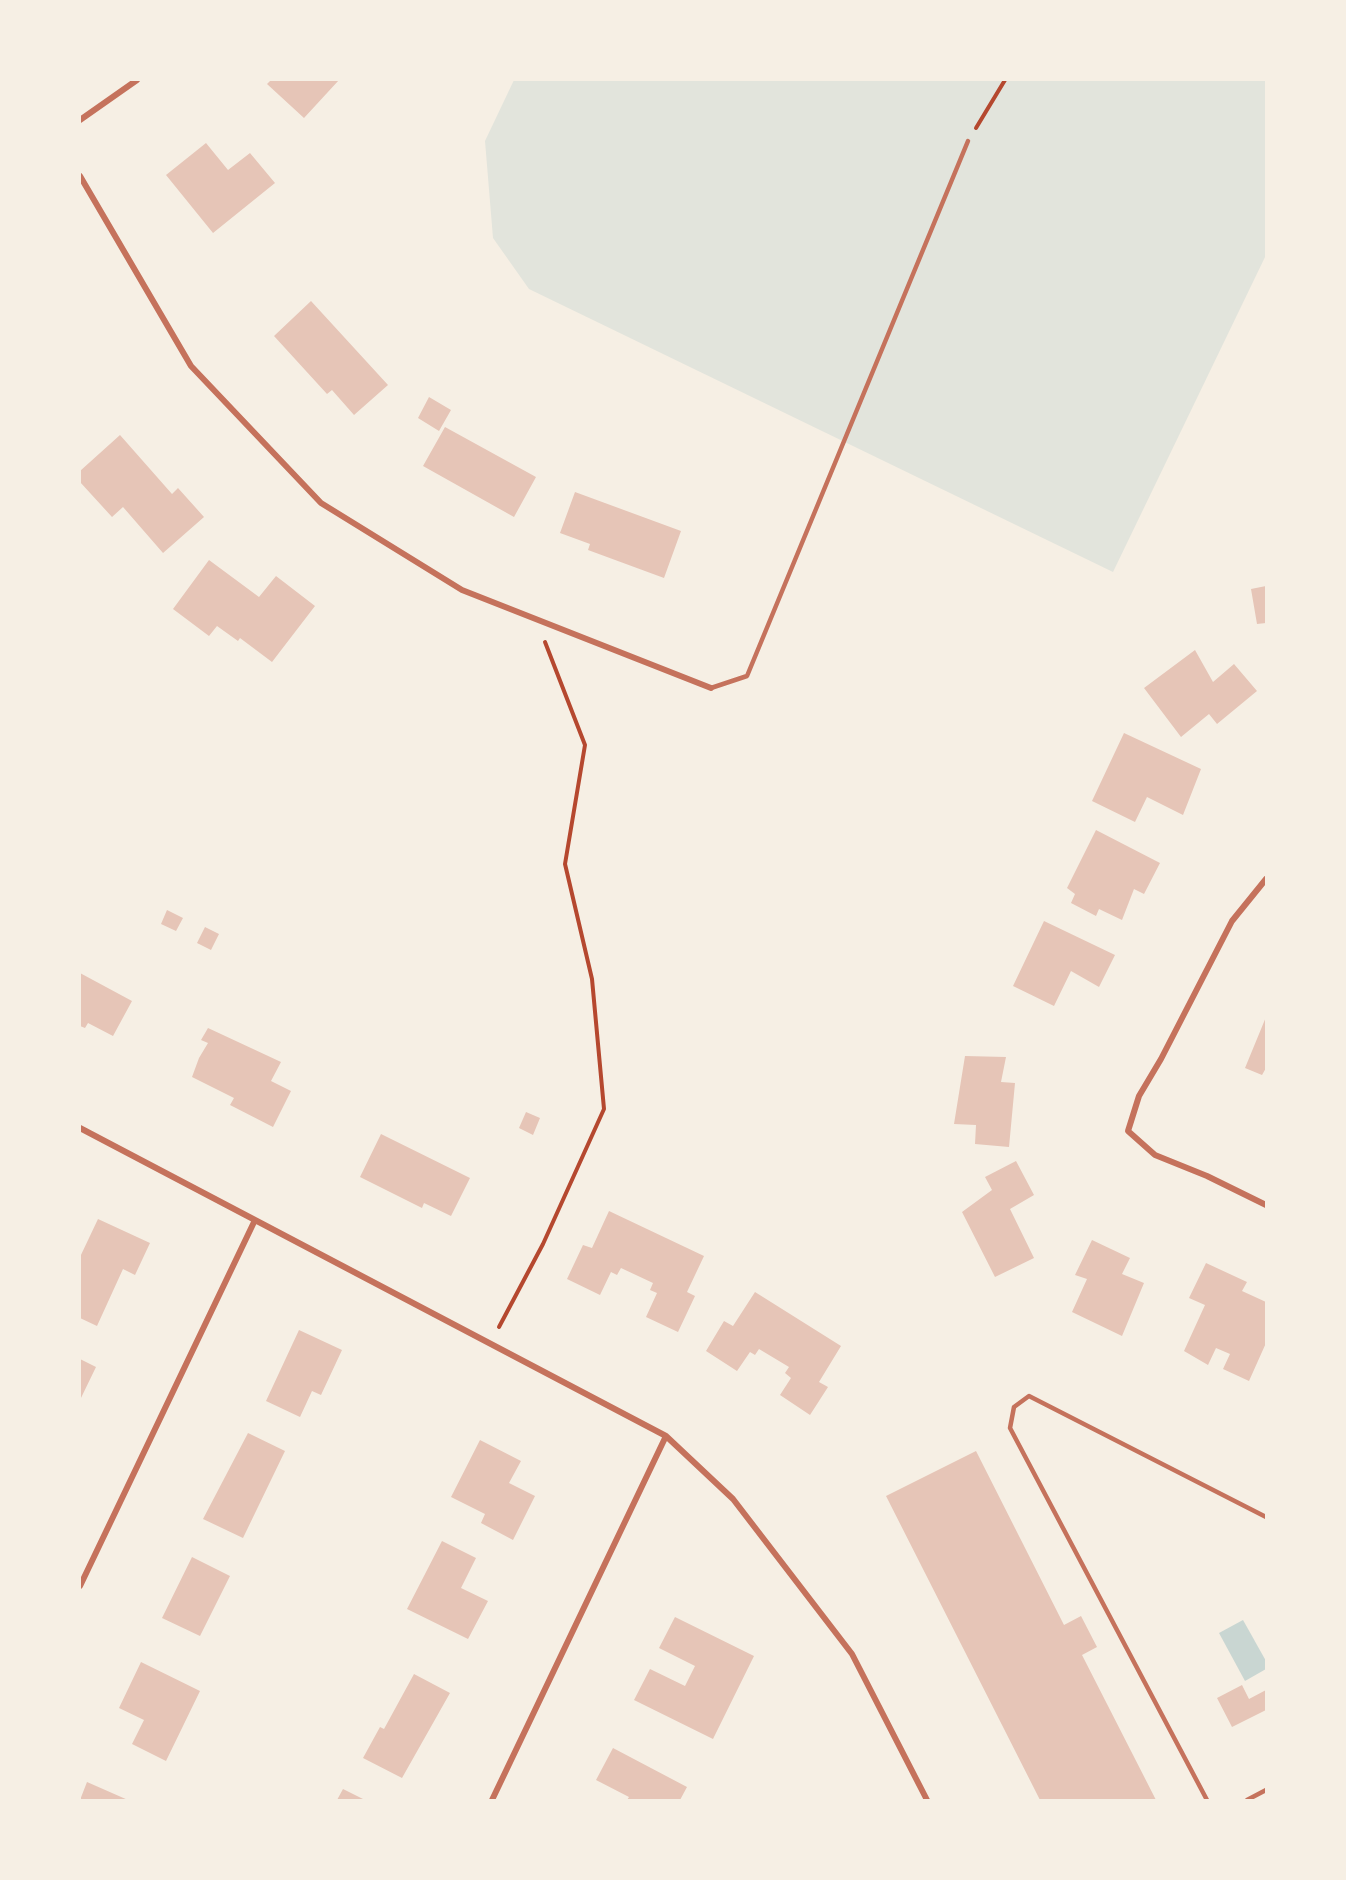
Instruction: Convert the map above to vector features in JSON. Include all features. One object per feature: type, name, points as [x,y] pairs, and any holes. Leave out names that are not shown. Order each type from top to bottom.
[{"type":"street","points":[[80,120],[137,80]]},
{"type":"street","points":[[80,176],[191,366],[321,503],[462,590],[711,688]]},
{"type":"street","points":[[1266,879],[1232,921],[1161,1059],[1139,1096],[1128,1131],[1155,1155],[1207,1176],[1266,1205]]},
{"type":"street","points":[[80,1128],[666,1436],[733,1499],[852,1654],[927,1800]]},
{"type":"street","points":[[80,1586],[255,1220]]},
{"type":"street","points":[[492,1800],[666,1436]]},
{"type":"lane","points":[[711,688],[747,676],[968,141]]},
{"type":"lane","points":[[1207,1800],[1010,1428],[1014,1407],[1029,1396],[1266,1517]]},
{"type":"lane","points":[[1247,1800],[1266,1790]]},
{"type":"path","points":[[968,141],[1005,80]]},
{"type":"path","points":[[490,1345],[543,1244],[604,1108],[592,979],[565,864],[585,745],[536,619]]},
{"type":"shaded area","points":[[514,80],[1266,80],[1266,255],[1113,572],[529,289],[493,238],[485,141]]},
{"type":"shaded area","points":[[1243,1620],[1266,1661],[1266,1669],[1245,1681],[1219,1633]]},
{"type":"building","points":[[271,80],[339,80],[304,118],[267,84]]},
{"type":"building","points":[[206,143],[228,170],[250,153],[275,183],[213,233],[166,175]]},
{"type":"building","points":[[311,301],[388,385],[354,415],[332,390],[327,394],[274,336]]},
{"type":"building","points":[[429,397],[451,410],[439,431],[418,418]]},
{"type":"building","points":[[445,427],[536,477],[514,517],[423,466]]},
{"type":"building","points":[[120,435],[172,494],[178,488],[204,517],[163,553],[123,507],[112,517],[80,482],[80,471]]},
{"type":"building","points":[[575,492],[681,531],[664,578],[588,550],[590,544],[560,533]]},
{"type":"building","points":[[209,560],[259,597],[276,576],[315,606],[272,662],[240,638],[238,641],[217,626],[209,636],[173,609]]},
{"type":"building","points":[[1266,586],[1266,623],[1257,624],[1251,589]]},
{"type":"building","points":[[1195,650],[1213,682],[1234,664],[1257,691],[1217,724],[1209,714],[1181,737],[1144,688]]},
{"type":"building","points":[[1124,733],[1201,769],[1183,815],[1147,797],[1135,822],[1092,801]]},
{"type":"building","points":[[1096,830],[1160,863],[1144,894],[1134,889],[1122,920],[1099,909],[1096,916],[1071,903],[1075,894],[1067,888]]},
{"type":"building","points":[[167,910],[183,918],[176,931],[161,924]]},
{"type":"building","points":[[1044,921],[1115,955],[1099,987],[1071,971],[1054,1006],[1013,986]]},
{"type":"building","points":[[205,927],[219,934],[211,950],[197,943]]},
{"type":"building","points":[[80,973],[132,1001],[113,1036],[88,1023],[85,1028],[80,1026]]},
{"type":"building","points":[[1266,1017],[1266,1068],[1262,1075],[1245,1068]]},
{"type":"building","points":[[208,1028],[281,1062],[271,1081],[291,1091],[273,1127],[230,1105],[234,1098],[192,1077],[208,1043],[201,1040]]},
{"type":"building","points":[[965,1056],[1006,1057],[1001,1082],[1015,1083],[1009,1147],[975,1144],[976,1125],[954,1124]]},
{"type":"building","points":[[526,1112],[540,1118],[533,1135],[519,1128]]},
{"type":"building","points":[[381,1134],[470,1178],[451,1216],[424,1203],[422,1208],[360,1177]]},
{"type":"building","points":[[1016,1161],[1034,1195],[1010,1209],[1034,1258],[995,1277],[962,1212],[992,1190],[985,1177]]},
{"type":"building","points":[[609,1211],[704,1256],[687,1292],[695,1296],[678,1332],[646,1317],[657,1293],[650,1290],[653,1283],[621,1268],[617,1275],[611,1272],[600,1295],[567,1279],[583,1245],[592,1248]]},
{"type":"building","points":[[98,1219],[150,1243],[135,1275],[123,1269],[97,1326],[80,1318],[80,1257]]},
{"type":"building","points":[[1092,1240],[1130,1258],[1122,1274],[1144,1283],[1122,1336],[1072,1312],[1087,1279],[1075,1275]]},
{"type":"building","points":[[1206,1263],[1247,1282],[1242,1291],[1266,1302],[1266,1343],[1249,1381],[1223,1369],[1230,1354],[1216,1348],[1208,1365],[1184,1351],[1205,1305],[1189,1298]]},
{"type":"building","points":[[755,1292],[841,1346],[819,1382],[828,1387],[810,1415],[780,1395],[791,1378],[785,1373],[789,1367],[759,1349],[755,1355],[750,1352],[737,1371],[706,1351],[724,1321],[733,1326]]},
{"type":"building","points":[[299,1330],[342,1350],[321,1395],[312,1391],[300,1417],[266,1401]]},
{"type":"building","points":[[80,1359],[96,1367],[80,1400]]},
{"type":"building","points":[[248,1433],[285,1451],[243,1538],[203,1519]]},
{"type":"building","points":[[480,1440],[521,1461],[509,1483],[535,1496],[513,1540],[481,1523],[485,1514],[451,1497]]},
{"type":"building","points":[[976,1451],[1064,1625],[1081,1616],[1097,1647],[1082,1655],[1156,1800],[1040,1800],[886,1496]]},
{"type":"building","points":[[442,1541],[476,1558],[461,1588],[488,1601],[468,1639],[407,1609]]},
{"type":"building","points":[[192,1557],[230,1576],[200,1636],[162,1618]]},
{"type":"building","points":[[675,1617],[754,1656],[713,1739],[634,1700],[650,1669],[685,1686],[695,1666],[659,1648]]},
{"type":"building","points":[[141,1662],[200,1691],[166,1761],[132,1744],[144,1720],[119,1708]]},
{"type":"building","points":[[414,1674],[450,1693],[402,1778],[363,1758],[380,1727],[384,1729]]},
{"type":"building","points":[[1242,1685],[1249,1699],[1266,1690],[1266,1710],[1232,1727],[1217,1698]]},
{"type":"building","points":[[613,1748],[687,1787],[680,1800],[627,1800],[629,1797],[596,1780]]},
{"type":"building","points":[[87,1782],[128,1800],[80,1800]]},
{"type":"building","points":[[343,1789],[365,1800],[337,1800]]}]
